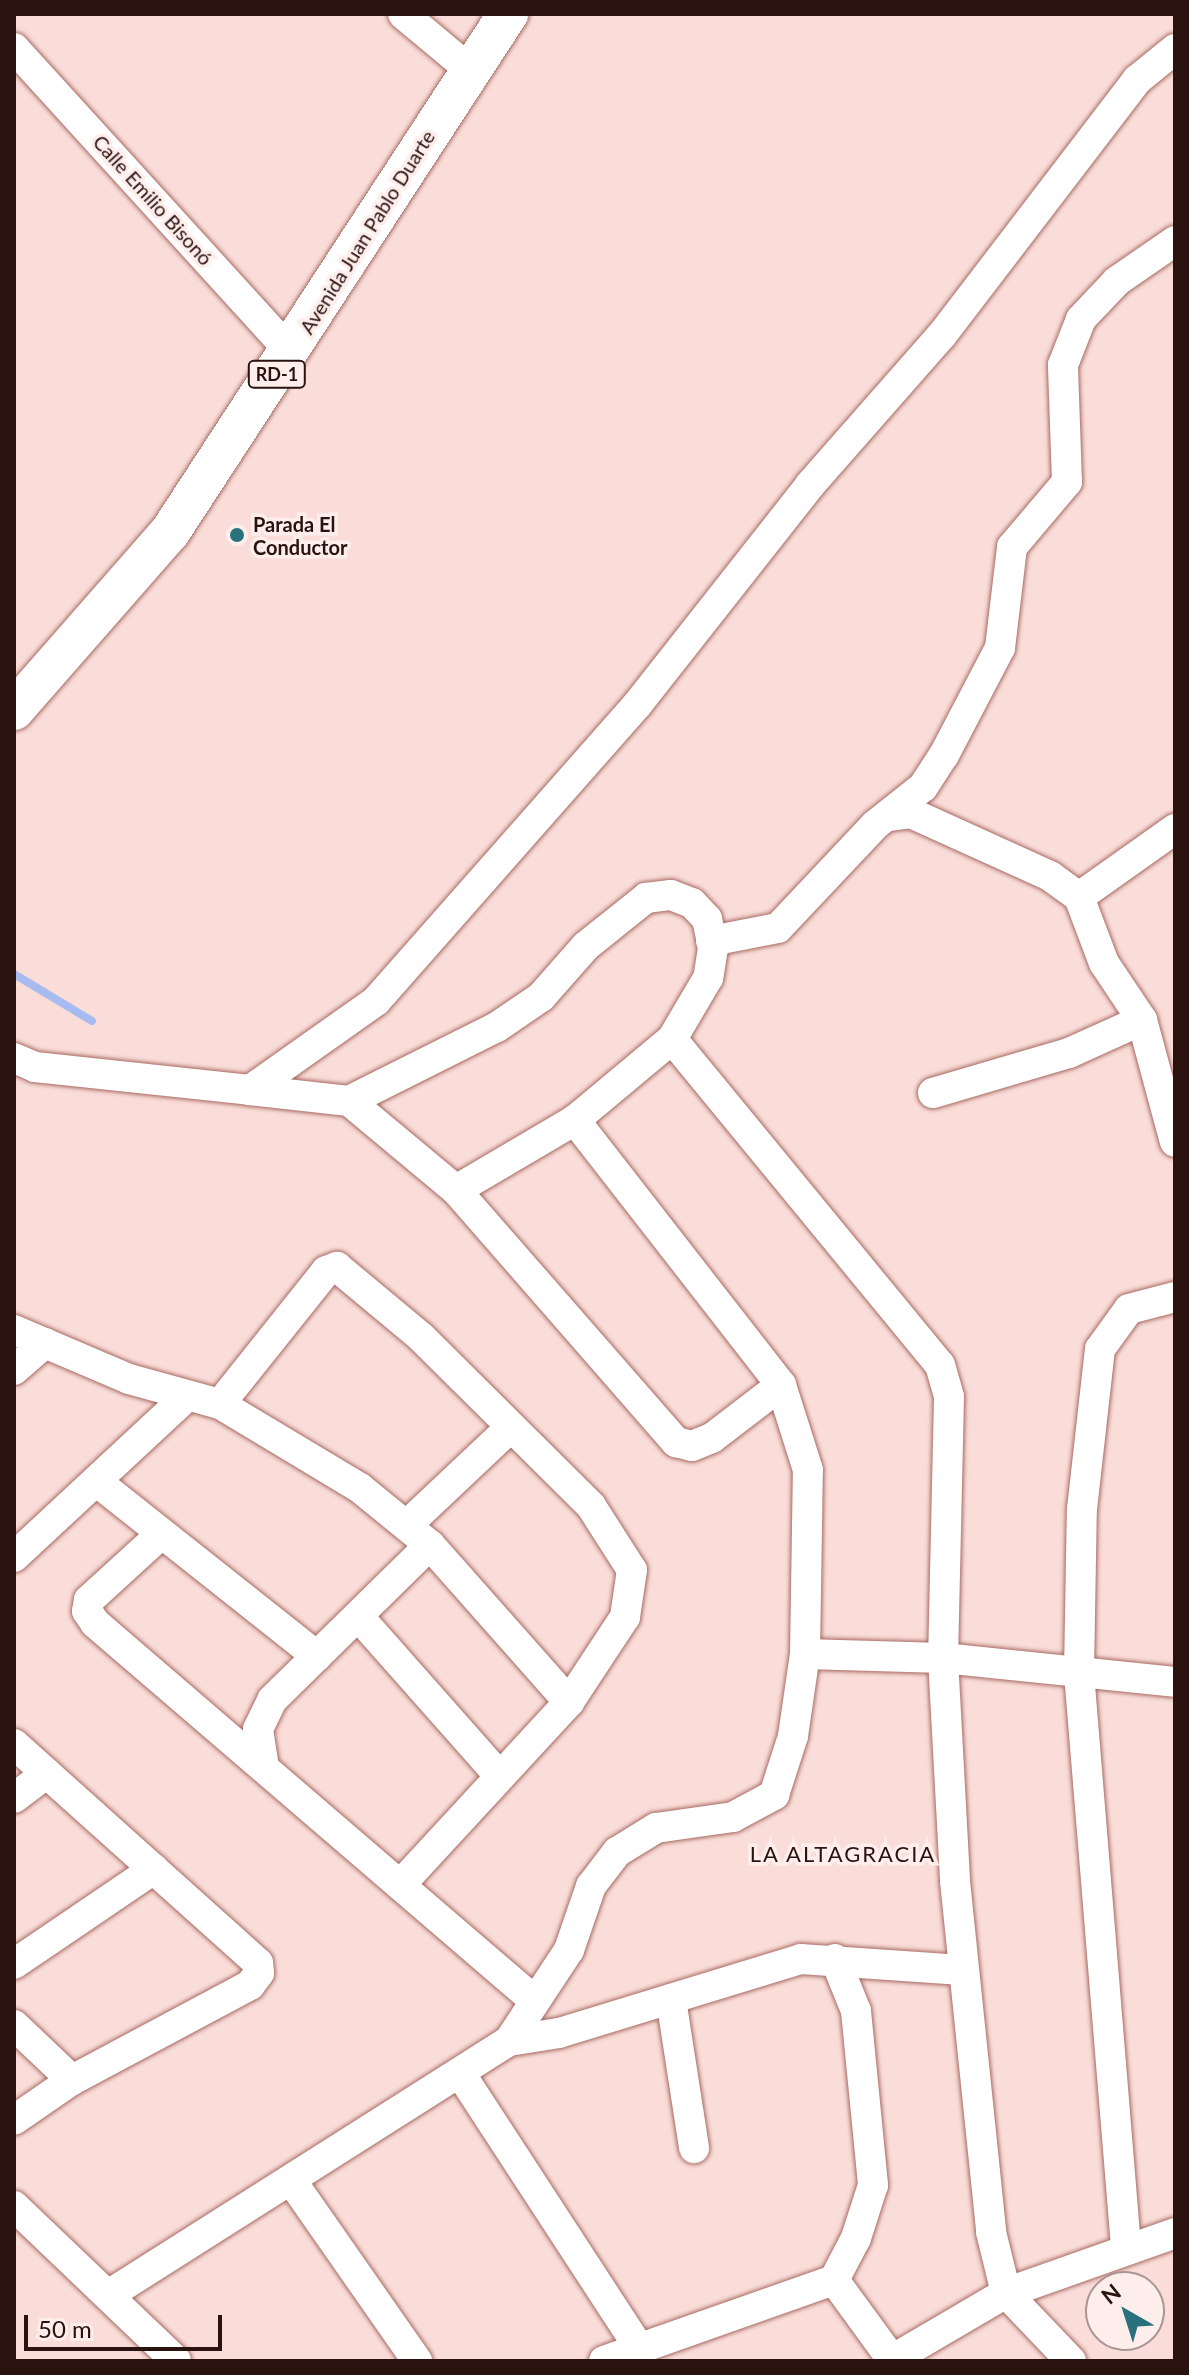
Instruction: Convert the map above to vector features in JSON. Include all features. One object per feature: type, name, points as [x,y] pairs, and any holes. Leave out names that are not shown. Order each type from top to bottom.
[{"type":"main road","name":"Avenida Juan Pablo Duarte","points":[[14,710],[170,532],[291,352],[469,69],[508,14]]},
{"type":"street","points":[[403,14],[469,69]]},
{"type":"street","name":"Calle Emilio Bisonó","points":[[14,48],[291,352]]},
{"type":"street","points":[[250,1090],[376,1001],[467,905],[637,705],[810,485],[942,335],[1137,80],[1175,49]]},
{"type":"street","points":[[711,941],[778,928],[888,816],[923,787],[986,679],[1000,648],[1012,547],[1067,482],[1063,365],[1081,319],[1117,281],[1175,241]]},
{"type":"street","points":[[888,816],[911,813],[1050,876],[1079,897],[1104,963],[1142,1020],[1175,1142]]},
{"type":"street","points":[[1079,897],[1175,829]]},
{"type":"street","points":[[349,1101],[530,1004],[586,946],[646,898],[671,895],[692,903],[707,919],[711,941],[708,978],[672,1039],[575,1120],[456,1190]]},
{"type":"street","points":[[933,1093],[1069,1053],[1142,1020]]},
{"type":"street","points":[[672,1039],[940,1365],[949,1397],[943,1658],[962,1970],[991,2232],[1006,2293],[1071,2361]]},
{"type":"street","points":[[14,1058],[35,1067],[349,1101],[456,1190],[676,1442],[692,1446],[712,1438],[781,1385]]},
{"type":"street","points":[[110,2294],[293,2183],[509,2041],[569,1950],[591,1886],[617,1852],[656,1828],[733,1817],[774,1795],[793,1736],[805,1654],[808,1470],[781,1385],[575,1120]]},
{"type":"street","points":[[220,1404],[332,1266],[421,1337],[591,1506],[632,1570],[625,1617],[569,1702],[498,1774],[400,1885]]},
{"type":"street","points":[[1126,2247],[1079,1673],[1082,1509],[1100,1349],[1129,1309],[1175,1297]]},
{"type":"street","points":[[14,1330],[187,1396],[220,1404],[360,1488],[430,1545],[569,1702]]},
{"type":"street","points":[[14,1370],[45,1343]]},
{"type":"street","points":[[14,1557],[187,1396]]},
{"type":"street","points":[[407,1525],[511,1427]]},
{"type":"street","points":[[96,1481],[159,1536],[317,1656]]},
{"type":"street","points":[[159,1536],[89,1600],[87,1611],[263,1761],[535,2001]]},
{"type":"street","points":[[263,1761],[258,1729],[272,1700],[430,1545]]},
{"type":"street","points":[[358,1616],[498,1774]]},
{"type":"street","points":[[805,1654],[943,1658],[1175,1682]]},
{"type":"street","points":[[14,1744],[258,1963],[259,1973],[250,1985],[72,2080],[14,2120]]},
{"type":"street","points":[[14,1798],[47,1773]]},
{"type":"street","points":[[14,1964],[154,1869]]},
{"type":"street","points":[[509,2041],[538,2039],[801,1959],[962,1970]]},
{"type":"street","points":[[604,2361],[834,2280],[856,2238],[873,2185],[856,2011],[835,1959]]},
{"type":"street","points":[[671,1999],[694,2148]]},
{"type":"street","points":[[14,2025],[72,2080]]},
{"type":"street","points":[[460,2073],[639,2348]]},
{"type":"street","points":[[293,2183],[417,2361]]},
{"type":"street","points":[[14,2206],[110,2294],[176,2361]]},
{"type":"street","points":[[834,2280],[891,2360],[1006,2293],[1126,2247],[1175,2233]]},
{"type":"waterway","points":[[14,974],[92,1021]]},
{"type":"place","name":"Parada El Conductor","points":[[237,535]]},
{"type":"district","name":"LA ALTAGRACIA","points":[[843,1854]]}]
